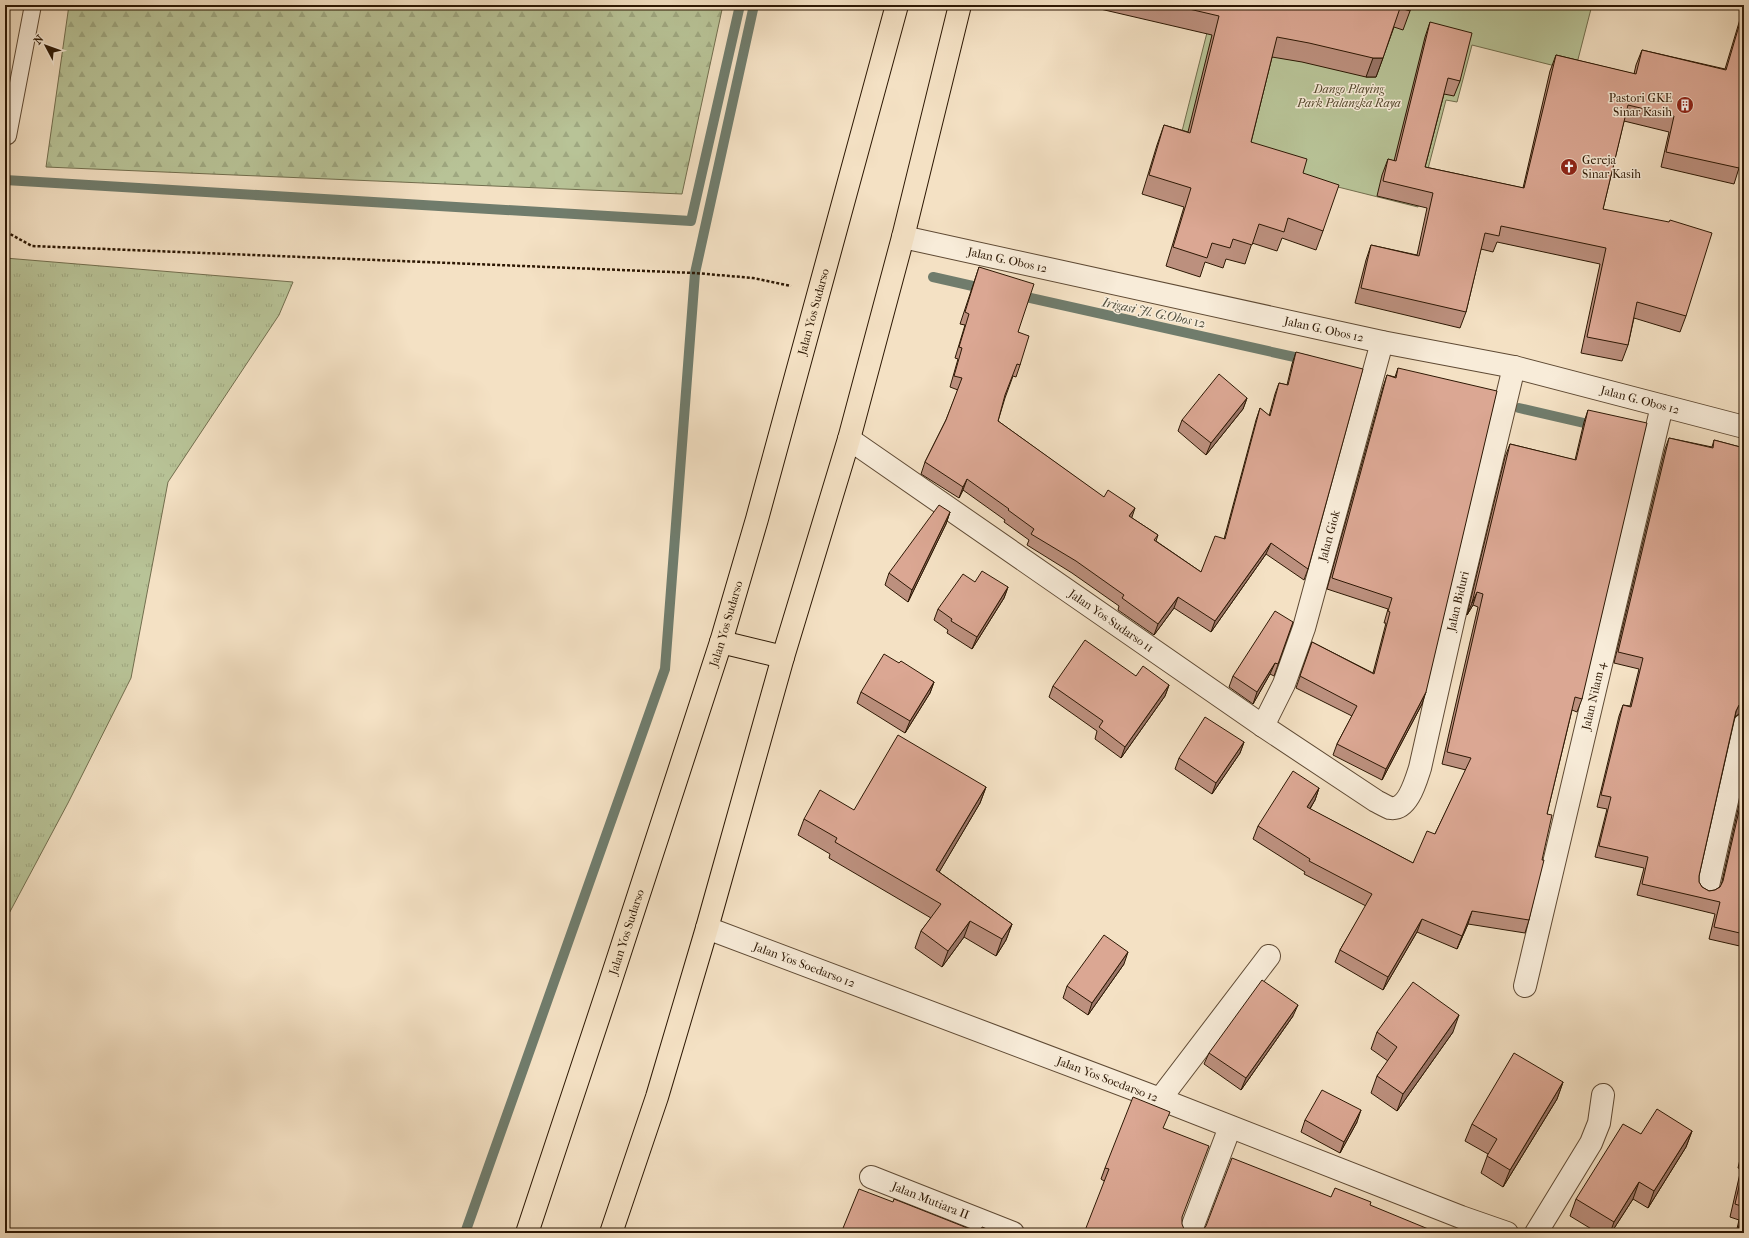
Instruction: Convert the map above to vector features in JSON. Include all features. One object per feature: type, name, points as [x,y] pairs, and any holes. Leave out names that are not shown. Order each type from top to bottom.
[{"type":"main road","name":"Jalan Yos Sudarso","points":[[527,1233],[721,642],[757,519],[897,5]]},
{"type":"main road","points":[[611,1233],[657,1097],[707,928],[783,657],[849,439],[902,237],[960,5]]},
{"type":"main road","points":[[721,642],[783,657]]},
{"type":"street","name":"Jalan G. Obos 12","points":[[902,237],[1382,342],[1514,367],[1744,427]]},
{"type":"street","name":"Jalan Giok","points":[[1263,726],[1284,684],[1304,628],[1382,342]]},
{"type":"street","name":"Jalan Biduri","points":[[1376,801],[1394,808],[1403,803],[1412,793],[1420,768],[1454,617],[1514,367]]},
{"type":"street","name":"Jalan Nilam 4","points":[[1525,986],[1662,406]]},
{"type":"street","name":"Jalan Yos Sudarso 11","points":[[849,439],[1263,726],[1376,801]]},
{"type":"street","points":[[1708,890],[1744,725]]},
{"type":"street","name":"Jalan Yos Soedarso 12","points":[[707,928],[1160,1099],[1461,1217],[1507,1233]]},
{"type":"street","points":[[1160,1099],[1269,956]]},
{"type":"street","points":[[1536,1233],[1591,1143],[1600,1123],[1603,1095]]},
{"type":"street","points":[[1190,1233],[1230,1127]]},
{"type":"street","name":"Jalan Mutiara II","points":[[871,1177],[1013,1233]]},
{"type":"lane","points":[[8,136],[33,5]]},
{"type":"path","points":[[5,226],[10,234],[32,246],[695,273],[753,278],[819,292]]},
{"type":"green space","points":[[69,5],[723,5],[682,194],[46,167]]},
{"type":"green space","name":"Dango Playing Park Palangka Raya","points":[[1214,5],[1592,5],[1575,71],[1472,45],[1457,102],[1446,100],[1418,207],[1178,147]]},
{"type":"green space","points":[[5,258],[293,282],[279,315],[168,482],[131,678],[68,803],[5,921]]},
{"type":"building","points":[[1172,5],[1411,5],[1410,11],[1400,8],[1383,58],[1373,58],[1277,37],[1251,142],[1307,159],[1303,173],[1339,185],[1323,231],[1288,218],[1284,232],[1259,224],[1252,245],[1233,239],[1230,248],[1212,243],[1207,258],[1173,247],[1191,188],[1149,175],[1164,125],[1190,133],[1219,16]]},
{"type":"building","points":[[1744,9],[1744,126],[1742,136],[1744,136],[1744,148],[1739,168],[1666,152],[1674,116],[1628,105],[1603,209],[1669,222],[1670,220],[1712,233],[1686,316],[1637,302],[1628,345],[1587,337],[1606,248],[1501,226],[1499,236],[1485,233],[1466,312],[1361,288],[1371,245],[1419,256],[1433,193],[1383,181],[1388,159],[1396,161],[1430,22],[1472,33],[1460,81],[1448,78],[1425,167],[1524,188],[1556,55],[1636,74],[1642,50],[1726,70]]},
{"type":"building","points":[[979,267],[1034,284],[1018,332],[1029,336],[1020,365],[1017,364],[1005,395],[998,421],[1104,497],[1108,490],[1135,508],[1129,516],[1158,535],[1154,540],[1201,572],[1215,536],[1225,539],[1260,408],[1270,416],[1279,383],[1288,385],[1296,352],[1363,369],[1308,569],[1271,543],[1215,621],[1178,597],[1158,624],[1122,598],[1124,595],[1076,561],[1031,534],[1034,529],[967,479],[963,487],[925,462],[946,420],[962,378],[954,376],[962,348],[959,347],[969,314],[965,312]]},
{"type":"building","points":[[1398,368],[1497,391],[1426,692],[1386,769],[1337,744],[1357,706],[1300,676],[1312,642],[1374,674],[1390,612],[1388,611],[1392,598],[1332,578],[1387,375],[1396,378]]},
{"type":"building","points":[[1219,374],[1247,398],[1211,443],[1182,420]]},
{"type":"building","points":[[1588,410],[1647,423],[1582,699],[1575,697],[1547,814],[1552,815],[1542,860],[1544,860],[1529,920],[1472,911],[1462,936],[1422,919],[1388,977],[1340,950],[1372,894],[1309,861],[1310,859],[1258,826],[1293,771],[1319,788],[1307,807],[1413,863],[1427,831],[1435,834],[1471,758],[1447,752],[1483,594],[1477,592],[1472,603],[1510,444],[1576,460]]},
{"type":"building","points":[[1669,438],[1713,448],[1714,440],[1744,448],[1744,702],[1739,705],[1736,711],[1699,876],[1699,882],[1702,887],[1709,891],[1720,887],[1723,881],[1744,789],[1744,934],[1714,927],[1720,902],[1642,884],[1648,857],[1599,846],[1611,797],[1601,795],[1623,705],[1631,707],[1643,658],[1618,652]]},
{"type":"building","points":[[939,505],[950,512],[912,590],[889,573]]},
{"type":"building","points":[[982,571],[1008,587],[977,637],[951,621],[952,619],[938,609],[963,574],[975,582]]},
{"type":"building","points":[[1275,611],[1293,622],[1278,664],[1275,663],[1257,692],[1233,676]]},
{"type":"building","points":[[1085,640],[1136,676],[1143,666],[1169,685],[1125,747],[1099,727],[1103,721],[1053,686]]},
{"type":"building","points":[[884,654],[899,663],[901,661],[934,682],[910,721],[861,692]]},
{"type":"building","points":[[1205,717],[1244,742],[1216,783],[1179,758]]},
{"type":"building","points":[[898,735],[986,787],[936,870],[1012,924],[1002,939],[970,921],[948,951],[921,931],[941,904],[835,842],[837,838],[804,819],[820,790],[854,810]]},
{"type":"building","points":[[1104,935],[1128,952],[1092,1003],[1067,986]]},
{"type":"building","points":[[1262,980],[1298,1005],[1246,1078],[1209,1053]]},
{"type":"building","points":[[1413,982],[1459,1015],[1403,1094],[1377,1076],[1397,1047],[1377,1032]]},
{"type":"building","points":[[1514,1053],[1563,1082],[1510,1170],[1487,1156],[1497,1139],[1472,1124]]},
{"type":"building","points":[[1322,1090],[1361,1110],[1344,1142],[1305,1120]]},
{"type":"building","points":[[1133,1097],[1170,1112],[1163,1128],[1209,1146],[1182,1217],[1184,1229],[1190,1233],[1084,1233],[1109,1169],[1105,1168]]},
{"type":"building","points":[[1657,1109],[1692,1131],[1654,1191],[1639,1182],[1614,1222],[1576,1199],[1623,1124],[1641,1134]]},
{"type":"building","points":[[1232,1158],[1331,1197],[1335,1188],[1371,1202],[1370,1205],[1438,1233],[1198,1233],[1206,1226]]},
{"type":"building","points":[[1744,1165],[1744,1207],[1735,1204]]},
{"type":"building","points":[[859,1189],[893,1202],[894,1199],[980,1233],[841,1233]]},
{"type":"building","points":[[1744,1207],[1744,1233],[1737,1233]]},
{"type":"building","points":[[982,1227],[997,1233],[980,1233]]},
{"type":"waterway","points":[[5,180],[691,221],[740,5]]},
{"type":"waterway","points":[[465,1233],[665,669],[695,273],[754,5]]},
{"type":"waterway","name":"Irigasi Jl. G.Obos 12","points":[[933,277],[986,289]]},
{"type":"waterway","name":"Irigasi Jl. G.Obos 12","points":[[1017,295],[1308,360]]},
{"type":"waterway","name":"Irigasi Jl. G.Obos 12","points":[[1519,408],[1597,426]]},
{"type":"place","name":"Pastori GKE Sinar Kasih","points":[[1685,105]]},
{"type":"place","name":"Gereja Sinar Kasih","points":[[1569,167]]}]
